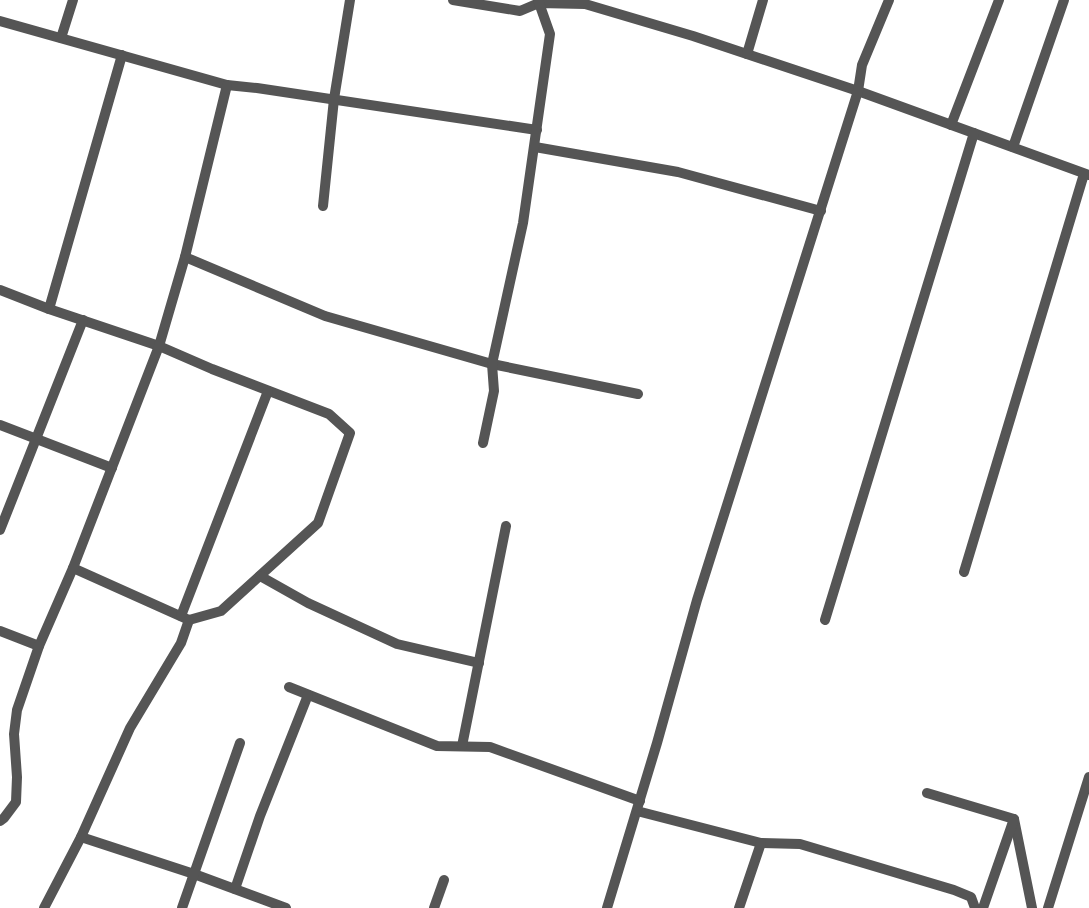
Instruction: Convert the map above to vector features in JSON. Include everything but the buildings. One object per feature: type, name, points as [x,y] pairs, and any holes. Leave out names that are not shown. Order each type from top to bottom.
[{"type":"street","points":[[61,38],[73,0]]},
{"type":"street","points":[[323,206],[334,99],[350,0]]},
{"type":"street","points":[[453,0],[520,11],[539,2],[585,4],[693,36],[858,91],[1087,174],[964,572]]},
{"type":"street","points":[[747,54],[763,0]]},
{"type":"street","points":[[607,908],[658,743],[697,600],[858,91],[862,65],[889,0]]},
{"type":"street","points":[[951,125],[999,0]]},
{"type":"street","points":[[1013,148],[1064,0]]},
{"type":"street","points":[[483,443],[494,391],[492,364],[523,223],[550,34],[539,2]]},
{"type":"street","points":[[0,21],[227,85],[334,99],[537,130]]},
{"type":"street","points":[[49,309],[122,55]]},
{"type":"street","points":[[0,821],[16,802],[17,777],[14,734],[17,710],[39,646],[73,568],[159,346],[185,257],[227,85]]},
{"type":"street","points":[[825,620],[974,133]]},
{"type":"street","points":[[535,147],[678,172],[820,211]]},
{"type":"street","points":[[185,257],[325,316],[492,364],[638,394]]},
{"type":"street","points":[[0,290],[49,309],[159,346],[212,369],[329,414],[350,433],[318,523],[221,611],[185,618],[73,568]]},
{"type":"street","points":[[0,530],[83,320]]},
{"type":"street","points":[[44,908],[81,837],[130,728],[181,643],[185,618],[268,391]]},
{"type":"street","points":[[0,425],[112,468]]},
{"type":"street","points":[[462,746],[506,526]]},
{"type":"street","points":[[260,576],[308,603],[397,644],[479,663]]},
{"type":"street","points":[[0,631],[39,646]]},
{"type":"street","points":[[289,687],[437,746],[490,747],[638,806],[761,843],[800,844],[954,890],[971,897],[975,908]]},
{"type":"street","points":[[235,889],[260,816],[308,695]]},
{"type":"street","points":[[182,908],[240,743]]},
{"type":"street","points":[[1048,908],[1089,777]]},
{"type":"street","points":[[927,793],[1014,819]]},
{"type":"street","points":[[983,908],[1014,819]]},
{"type":"street","points":[[1014,819],[1032,908]]},
{"type":"street","points":[[81,837],[194,874],[286,908]]},
{"type":"street","points":[[739,908],[761,843]]},
{"type":"street","points":[[434,908],[444,880]]}]
